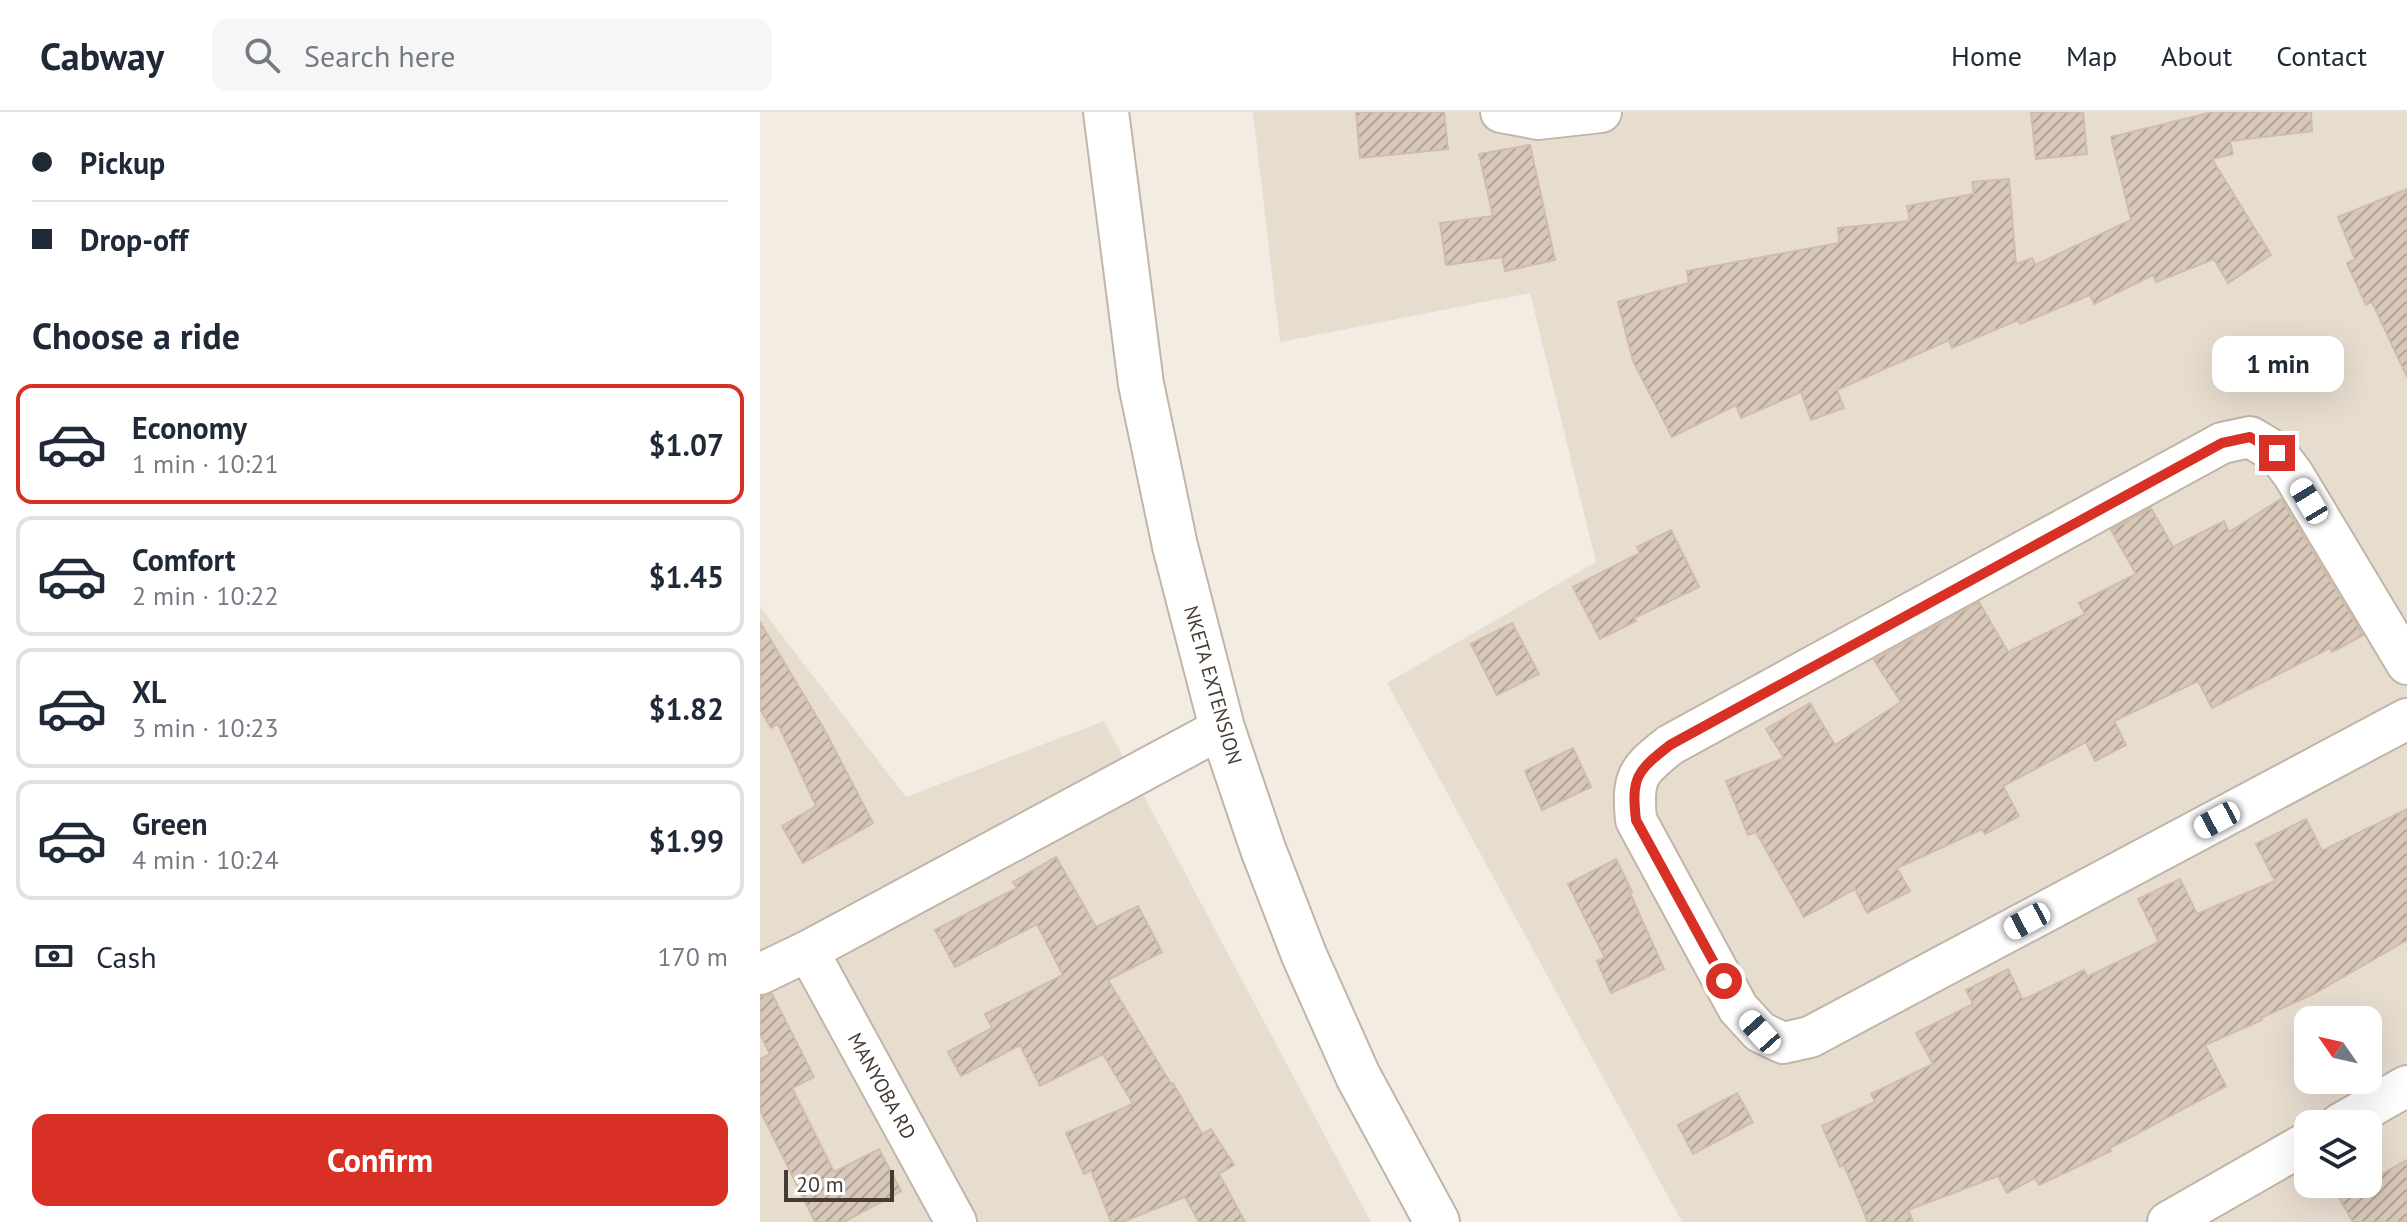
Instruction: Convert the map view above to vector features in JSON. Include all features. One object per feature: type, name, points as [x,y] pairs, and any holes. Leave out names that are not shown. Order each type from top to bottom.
[{"type":"street","name":"NKETA EXTENSION","points":[[1106,112],[1141,384],[1175,546],[1222,728],[1263,849],[1304,955],[1358,1076],[1437,1222]]},
{"type":"street","points":[[1501,112],[1538,119],[1601,112]]},
{"type":"street","points":[[2407,664],[2293,474],[2277,453],[2250,437],[2222,443],[1670,745],[1644,766],[1633,793],[1636,820],[1738,1008],[1760,1032],[1783,1043],[1810,1037],[2407,719]]},
{"type":"street","points":[[760,974],[1222,728]]},
{"type":"street","name":"MANYOBA RD","points":[[808,951],[956,1222]]},
{"type":"street","points":[[2365,1110],[2407,1086]]},
{"type":"street","points":[[2168,1222],[2294,1150]]},
{"type":"shaded area","points":[[1253,112],[2407,112],[2407,1222],[1682,1222],[1387,683],[1596,562],[1530,293],[1280,342]]},
{"type":"shaded area","points":[[760,607],[906,797],[1104,721],[1371,1222],[760,1222]]},
{"type":"building","points":[[1356,112],[1444,112],[1448,149],[1360,158]]},
{"type":"building","points":[[2031,112],[2083,112],[2087,154],[2036,159]]},
{"type":"building","points":[[2213,112],[2311,112],[2312,131],[2230,141],[2233,154],[2212,159],[2271,255],[2228,283],[2214,259],[2156,282],[2153,275],[2094,304],[2090,295],[2020,324],[2018,320],[1952,348],[1949,340],[1837,390],[1844,408],[1811,420],[1801,392],[1741,418],[1736,405],[1672,437],[1633,361],[1618,302],[1689,283],[1687,271],[1839,243],[1838,228],[1910,221],[1907,206],[1974,194],[1972,182],[2009,179],[2016,264],[2032,258],[2035,265],[2131,220],[2111,137]]},
{"type":"building","points":[[1530,145],[1555,260],[1505,271],[1502,257],[1446,265],[1440,223],[1493,216],[1479,154]]},
{"type":"building","points":[[2407,189],[2407,377],[2372,302],[2366,305],[2347,263],[2355,259],[2338,217]]},
{"type":"building","points":[[2281,499],[2363,635],[2332,652],[2330,648],[2212,708],[2198,681],[2114,721],[2126,745],[2095,761],[2086,742],[2003,786],[2019,816],[1985,834],[1982,829],[1897,868],[1910,891],[1867,913],[1855,889],[1804,917],[1756,832],[1748,835],[1726,781],[1784,758],[1766,729],[1810,703],[1835,745],[1901,702],[1874,660],[1979,602],[2008,652],[2085,614],[2079,603],[2136,574],[2111,530],[2151,508],[2173,547],[2224,521],[2229,532]]},
{"type":"building","points":[[1671,530],[1699,587],[1634,618],[1636,621],[1600,639],[1573,587],[1640,553],[1637,547]]},
{"type":"building","points":[[760,622],[824,729],[873,823],[803,863],[782,826],[816,806],[778,724],[771,728],[760,709]]},
{"type":"building","points":[[1512,623],[1539,674],[1497,695],[1471,644]]},
{"type":"building","points":[[1573,748],[1591,787],[1542,810],[1525,771]]},
{"type":"building","points":[[2407,809],[2407,940],[2315,993],[2205,1045],[2226,1086],[2110,1148],[2111,1151],[2039,1185],[2035,1178],[2007,1193],[1998,1176],[1908,1210],[1913,1222],[1868,1222],[1844,1165],[1840,1167],[1822,1126],[1875,1102],[1871,1094],[1933,1064],[1916,1033],[1973,1004],[1966,990],[2008,969],[2023,1000],[2084,970],[2087,977],[2159,942],[2138,899],[2180,879],[2197,914],[2275,881],[2256,844],[2306,819],[2322,851]]},
{"type":"building","points":[[1056,857],[1096,927],[1138,906],[1162,952],[1108,980],[1202,1134],[1211,1129],[1234,1165],[1219,1174],[1245,1222],[1199,1222],[1185,1197],[1122,1222],[1111,1222],[1091,1170],[1084,1174],[1066,1133],[1133,1104],[1103,1054],[1040,1086],[1020,1045],[961,1076],[948,1052],[992,1028],[985,1014],[1063,975],[1037,924],[955,967],[935,930],[1017,888],[1013,882]]},
{"type":"building","points":[[1616,859],[1664,969],[1611,993],[1597,961],[1605,958],[1568,884]]},
{"type":"building","points":[[772,994],[814,1077],[792,1088],[834,1172],[879,1149],[901,1191],[844,1222],[815,1222],[760,1110],[760,1059],[770,1054],[760,1034],[760,997]]},
{"type":"building","points":[[1737,1093],[1753,1122],[1693,1154],[1678,1125]]},
{"type":"building","points":[[2407,1160],[2407,1222],[2353,1222],[2339,1198],[2382,1198],[2382,1174]]},
{"type":"route","points":[[1724,981],[1636,820],[1633,793],[1644,766],[1670,745],[2222,443],[2250,437],[2277,453]]}]
